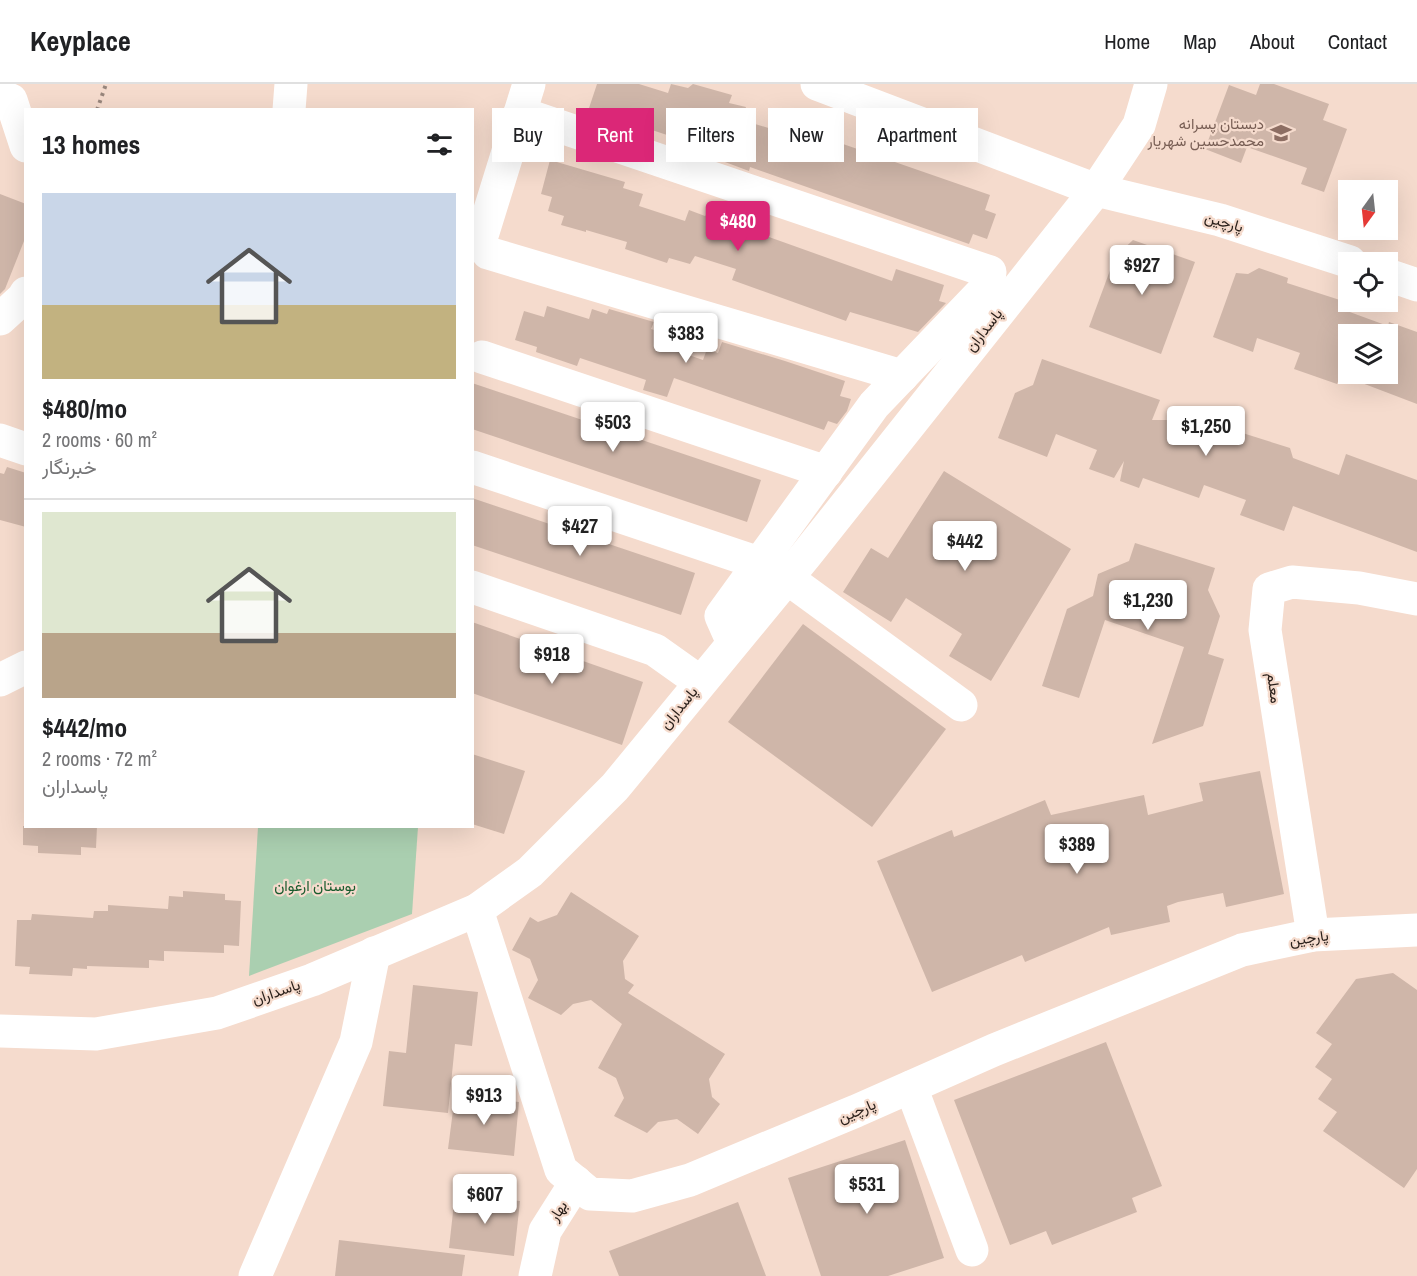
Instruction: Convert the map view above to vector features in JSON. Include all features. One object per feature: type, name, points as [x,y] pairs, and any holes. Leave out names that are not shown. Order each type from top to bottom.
[{"type":"street","points":[[289,108],[291,84]]},
{"type":"street","name":"پارچین","points":[[817,84],[1096,190],[1220,220],[1338,258]]},
{"type":"street","name":"پاسداران","points":[[0,1031],[96,1034],[217,1013],[312,980],[477,910],[530,872],[615,787],[733,643],[773,571],[1096,190],[1139,125],[1151,84]]},
{"type":"street","points":[[0,96],[10,100],[24,141]]},
{"type":"street","points":[[773,571],[826,472],[874,405],[902,376],[988,286],[990,272],[524,99],[480,242],[488,253],[902,376]]},
{"type":"street","points":[[1398,278],[1417,285]]},
{"type":"street","points":[[0,319],[24,296]]},
{"type":"street","points":[[482,357],[826,472]]},
{"type":"street","points":[[0,440],[24,448]]},
{"type":"street","points":[[474,468],[773,571],[961,705]]},
{"type":"street","name":"معلم","points":[[1313,935],[1265,630],[1269,589],[1292,582],[1359,588],[1417,599]]},
{"type":"street","points":[[474,588],[656,650],[700,682]]},
{"type":"street","points":[[0,680],[24,668]]},
{"type":"street","name":"پارچین","points":[[477,910],[561,1170],[590,1194],[632,1196],[690,1180],[994,1050],[1242,950],[1313,935],[1417,930]]},
{"type":"street","points":[[255,1276],[356,1042],[374,952]]},
{"type":"street","points":[[911,1087],[972,1250]]},
{"type":"street","name":"بهار","points":[[535,1276],[545,1231],[576,1182]]},
{"type":"path","points":[[98,108],[106,84]]},
{"type":"green space","name":"بوستان ارغوان","points":[[258,828],[418,828],[412,914],[249,976]]},
{"type":"building","points":[[597,84],[639,84],[668,93],[671,84],[688,88],[693,84],[732,95],[729,103],[746,107],[666,108],[666,135],[654,131],[654,108],[589,108]]},
{"type":"building","points":[[1260,84],[1274,84],[1329,104],[1323,120],[1347,129],[1324,192],[1301,184],[1307,168],[1247,147],[1241,163],[1205,149],[1229,85],[1256,95]]},
{"type":"building","points":[[756,124],[768,128],[768,162],[844,162],[844,144],[856,149],[856,162],[895,162],[990,195],[985,210],[996,214],[987,239],[973,234],[969,244],[750,167],[749,171],[725,162],[756,162]]},
{"type":"building","points":[[549,162],[557,162],[625,182],[623,188],[643,194],[639,206],[685,221],[689,210],[705,216],[710,212],[728,217],[727,222],[892,281],[896,269],[944,285],[939,301],[946,303],[918,332],[850,312],[846,321],[732,280],[736,269],[695,256],[690,264],[669,258],[667,263],[625,249],[627,242],[561,225],[564,216],[548,211],[552,197],[541,194]]},
{"type":"building","points":[[0,194],[24,203],[24,241],[5,289],[0,294]]},
{"type":"building","points":[[1133,240],[1195,262],[1161,354],[1089,327],[1115,257]]},
{"type":"building","points":[[1259,268],[1288,278],[1287,283],[1338,299],[1338,312],[1350,312],[1383,324],[1338,324],[1337,384],[1294,369],[1300,353],[1257,338],[1253,352],[1213,337],[1236,273],[1248,274]]},
{"type":"building","points":[[547,306],[589,319],[592,309],[607,314],[609,309],[654,322],[651,329],[667,334],[663,346],[703,360],[707,349],[718,353],[722,342],[785,361],[845,381],[840,396],[851,399],[847,411],[837,424],[828,421],[824,430],[674,378],[667,397],[643,390],[646,380],[580,358],[577,366],[536,352],[537,347],[515,340],[524,311],[544,317]]},
{"type":"building","points":[[1398,325],[1417,332],[1417,404],[1365,384],[1398,384]]},
{"type":"building","points":[[1042,359],[1160,400],[1152,420],[1194,420],[1206,415],[1235,425],[1233,430],[1290,448],[1293,458],[1339,475],[1346,454],[1417,480],[1417,552],[1293,506],[1284,531],[1240,515],[1246,500],[1204,485],[1199,498],[1143,478],[1139,488],[1120,481],[1124,461],[1114,478],[1089,469],[1097,450],[1056,434],[1047,457],[998,438],[1015,393],[1033,385]]},
{"type":"building","points":[[474,384],[761,480],[747,522],[474,430]]},
{"type":"building","points":[[7,467],[24,472],[24,526],[0,520],[0,473],[4,474]]},
{"type":"building","points":[[944,471],[1071,549],[991,681],[949,656],[962,634],[906,598],[891,622],[843,592],[871,548],[888,558]]},
{"type":"building","points":[[474,499],[695,573],[681,615],[474,546]]},
{"type":"building","points":[[1135,543],[1215,568],[1208,590],[1220,616],[1208,654],[1224,659],[1203,726],[1152,744],[1184,647],[1105,620],[1079,698],[1042,686],[1067,609],[1093,596],[1098,574],[1129,561]]},
{"type":"building","points":[[474,623],[643,682],[622,745],[474,694]]},
{"type":"building","points":[[803,624],[946,729],[872,827],[728,722]]},
{"type":"building","points":[[474,755],[525,771],[504,834],[474,825]]},
{"type":"building","points":[[1260,771],[1284,894],[1226,907],[1223,893],[1178,902],[1167,906],[1170,922],[1111,935],[1109,927],[1025,962],[1022,955],[932,992],[877,861],[952,830],[954,837],[1045,800],[1051,815],[1144,795],[1148,815],[1203,801],[1199,783]]},
{"type":"building","points":[[23,826],[24,828],[97,828],[96,848],[81,847],[81,855],[38,853],[38,846],[23,845]]},
{"type":"building","points":[[183,891],[225,894],[225,900],[241,901],[239,946],[224,945],[224,953],[164,951],[164,961],[149,960],[149,968],[87,966],[87,969],[73,968],[72,976],[29,974],[30,967],[15,966],[17,920],[31,920],[32,914],[93,918],[94,911],[108,911],[108,905],[168,909],[169,896],[183,897]]},
{"type":"building","points":[[571,892],[639,936],[623,961],[625,979],[634,985],[628,993],[725,1054],[709,1079],[712,1097],[720,1104],[698,1134],[677,1119],[658,1122],[647,1133],[614,1116],[624,1098],[616,1078],[598,1068],[622,1024],[591,1000],[573,1004],[561,1015],[528,998],[538,980],[530,959],[512,950],[530,917],[538,922],[557,915]]},
{"type":"building","points":[[1393,973],[1417,990],[1417,1169],[1404,1188],[1323,1131],[1337,1112],[1318,1099],[1332,1079],[1315,1067],[1332,1044],[1316,1033],[1356,979]]},
{"type":"building","points":[[413,985],[478,992],[472,1046],[455,1044],[448,1113],[383,1106],[389,1051],[406,1053]]},
{"type":"building","points":[[1106,1042],[1162,1186],[1132,1198],[1137,1212],[1052,1245],[1046,1231],[1010,1245],[954,1100]]},
{"type":"building","points":[[455,1095],[519,1102],[514,1156],[448,1149]]},
{"type":"building","points":[[905,1140],[944,1258],[888,1276],[821,1276],[788,1178]]},
{"type":"building","points":[[455,1194],[520,1201],[514,1256],[449,1248]]},
{"type":"building","points":[[738,1202],[766,1276],[619,1276],[609,1251]]},
{"type":"building","points":[[339,1240],[465,1255],[462,1276],[335,1276]]},
{"type":"place","name":"دبستان پسرانه محمدحسین شهریار","points":[[1281,133]]}]
